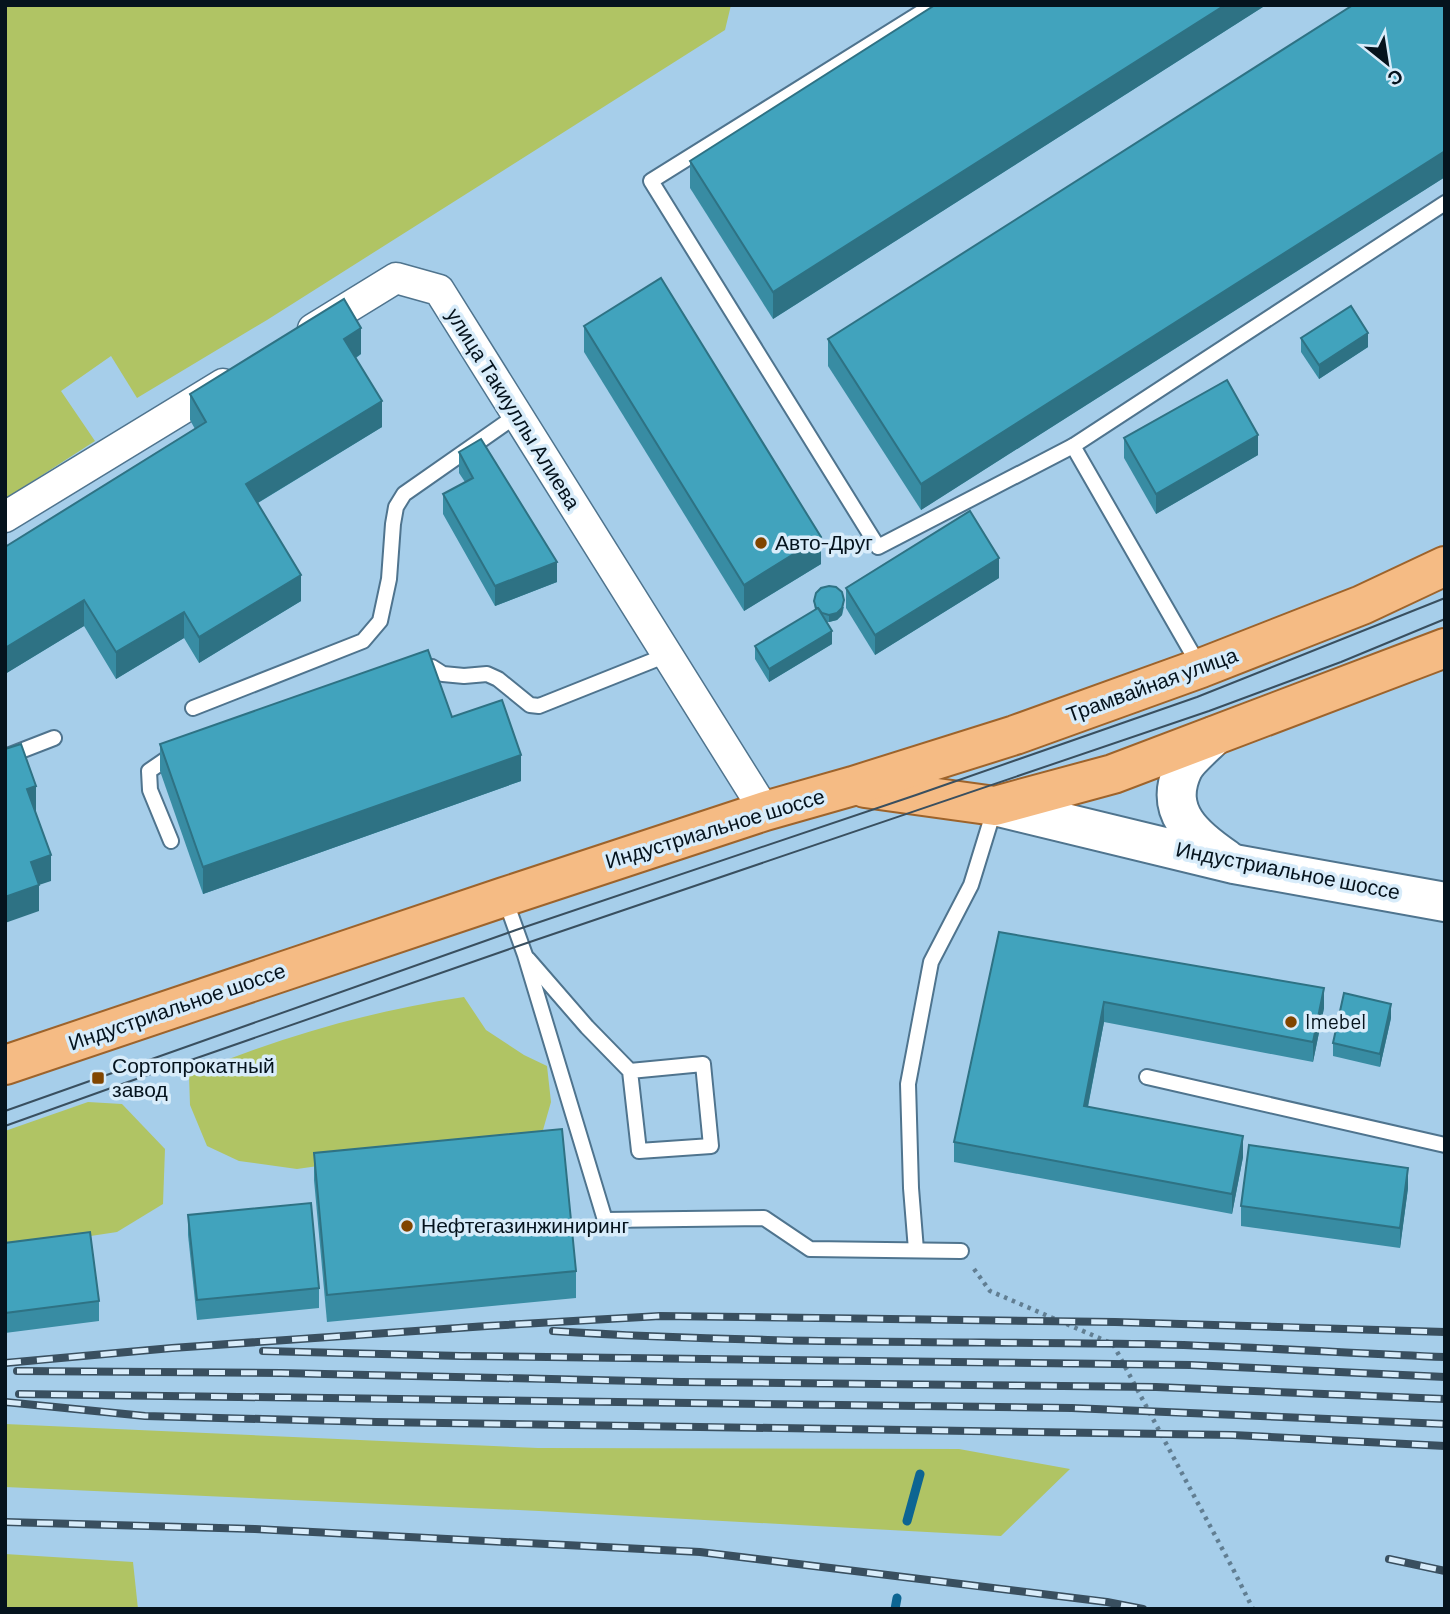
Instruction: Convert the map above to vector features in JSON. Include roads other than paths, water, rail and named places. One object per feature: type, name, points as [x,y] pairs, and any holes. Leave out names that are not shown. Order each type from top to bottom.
[{"type":"main road","name":"Трамвайная улица","points":[[853,786],[1015,736],[1201,668],[1362,605],[1445,566]]},
{"type":"main road","points":[[995,806],[1113,774],[1445,649]]},
{"type":"main road","name":"Индустриальное шоссе","points":[[5,1065],[765,811],[853,786],[995,806]]},
{"type":"street","name":"улица Такиуллы Алиева","points":[[289,343],[396,278],[439,290],[765,811]]},
{"type":"street","points":[[5,517],[242,372]]},
{"type":"street","points":[[1213,736],[1184,767],[1176,797],[1182,818],[1201,842],[1234,864]]},
{"type":"street","name":"Индустриальное шоссе","points":[[995,806],[1234,864],[1445,902]]},
{"type":"lane","points":[[933,5],[652,181],[877,547],[1073,446],[1445,203]]},
{"type":"lane","points":[[193,708],[363,640],[380,621],[389,579],[396,507],[404,494],[517,415]]},
{"type":"lane","points":[[1073,446],[1201,668]]},
{"type":"lane","points":[[406,668],[432,667],[443,674],[464,676],[487,674],[498,679],[530,705],[539,706],[667,655]]},
{"type":"lane","points":[[5,757],[54,738]]},
{"type":"lane","points":[[171,841],[150,790],[149,771],[165,760],[190,750]]},
{"type":"lane","points":[[916,1250],[908,1084],[931,962],[971,885],[995,806]]},
{"type":"lane","points":[[504,897],[525,955],[605,1220],[764,1218],[810,1249],[961,1251]]},
{"type":"lane","points":[[525,955],[587,1027],[630,1071],[639,1151],[710,1146],[703,1065],[630,1071]]},
{"type":"lane","points":[[1147,1077],[1445,1145]]},
{"type":"waterway","points":[[907,1521],[920,1474]]},
{"type":"waterway","points":[[895,1609],[897,1598]]},
{"type":"tram line","points":[[5,1111],[516,930],[1197,697],[1445,598]]},
{"type":"tram line","points":[[5,1126],[521,945],[1209,711],[1341,662],[1445,619]]},
{"type":"railway","points":[[5,1363],[172,1348],[660,1316],[1115,1322],[1445,1332]]},
{"type":"railway","points":[[553,1331],[775,1340],[1182,1345],[1445,1357]]},
{"type":"railway","points":[[263,1351],[1191,1365],[1445,1377]]},
{"type":"railway","points":[[17,1371],[1156,1387],[1445,1399]]},
{"type":"railway","points":[[19,1394],[1072,1408],[1445,1424]]},
{"type":"railway","points":[[5,1402],[145,1416],[1233,1435],[1445,1446]]},
{"type":"railway","points":[[5,1522],[255,1529],[700,1552],[1107,1602],[1143,1609]]},
{"type":"railway","points":[[1389,1559],[1445,1571]]},
{"type":"place","name":"Авто-Друг","points":[[761,543]]},
{"type":"place","name":"Imebel","points":[[1291,1022]]},
{"type":"place","name":"Сортопрокатный завод","points":[[98,1078]]},
{"type":"place","name":"Нефтегазинжиниринг","points":[[407,1226]]}]
